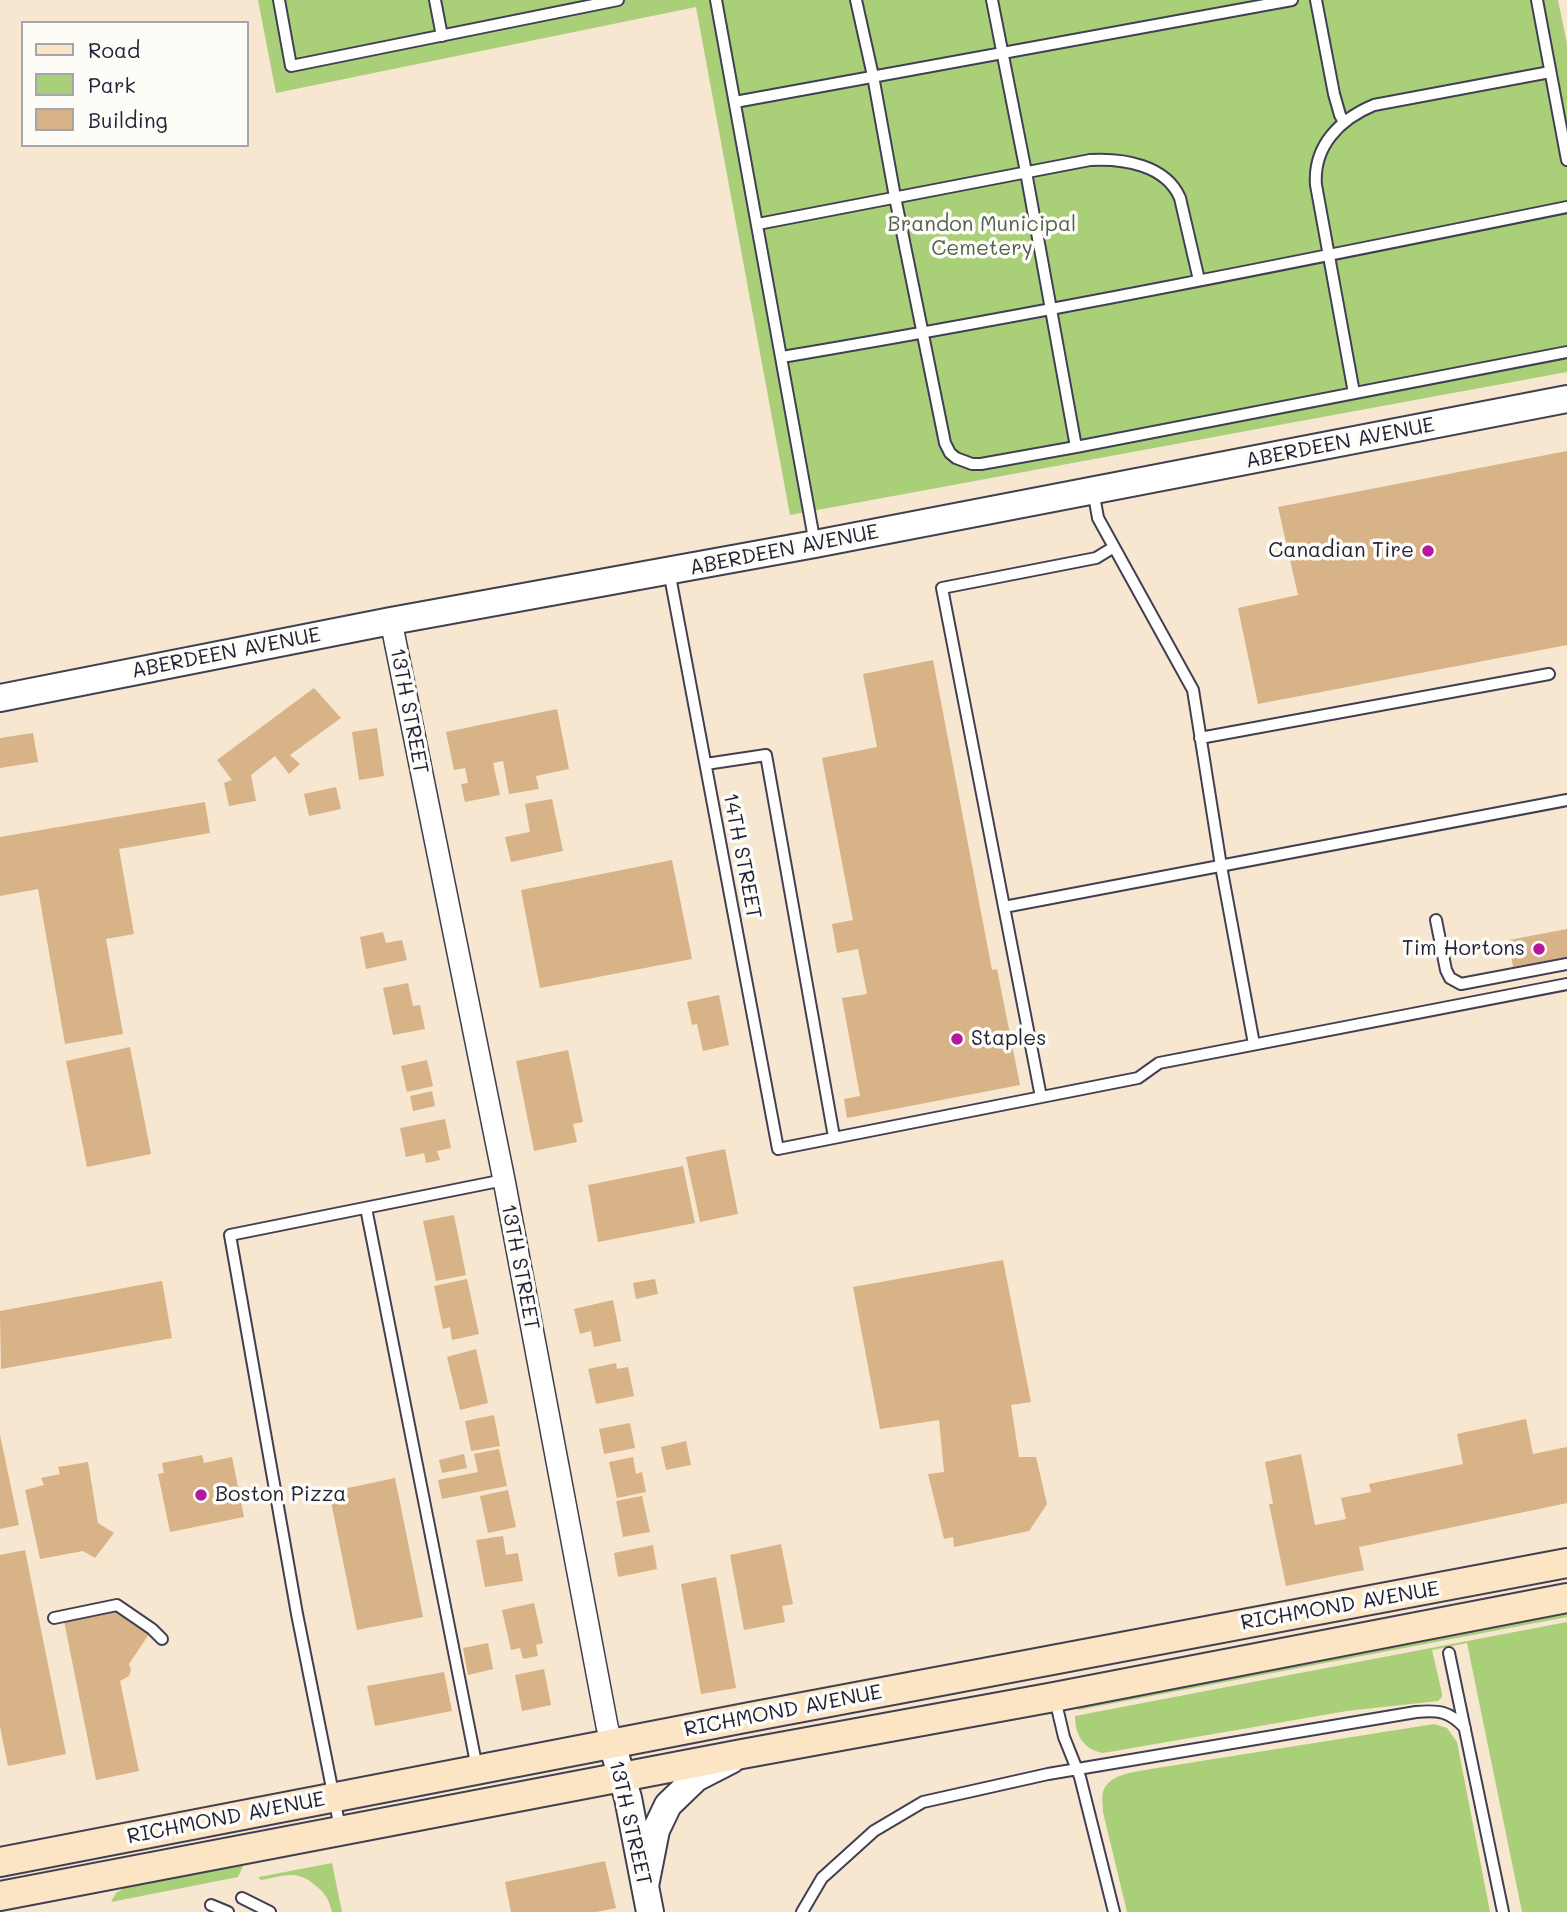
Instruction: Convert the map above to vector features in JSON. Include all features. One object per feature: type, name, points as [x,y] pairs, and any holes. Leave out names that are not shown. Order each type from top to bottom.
[{"type":"main road","name":"RICHMOND AVENUE","points":[[0,1896],[85,1863],[334,1798],[1567,1563]]},
{"type":"main road","name":"RICHMOND AVENUE","points":[[0,1861],[85,1863],[341,1832],[1567,1598]]},
{"type":"street","name":"ABERDEEN AVENUE","points":[[0,698],[391,621],[815,544],[1567,399]]},
{"type":"street","name":"13TH STREET","points":[[391,621],[504,1180],[607,1726],[628,1798],[648,1899]]},
{"type":"street","points":[[1047,1661],[1054,1698]]},
{"type":"street","points":[[648,1899],[656,1830],[668,1805],[696,1778],[742,1754]]},
{"type":"lane","points":[[279,0],[291,66],[618,0]]},
{"type":"lane","points":[[435,0],[442,36]]},
{"type":"lane","points":[[558,0],[561,12]]},
{"type":"lane","points":[[716,0],[815,544]]},
{"type":"lane","points":[[856,0],[945,443],[950,453],[964,462],[981,464],[1076,447],[1567,352]]},
{"type":"lane","points":[[992,0],[1076,447]]},
{"type":"lane","points":[[735,102],[1292,0]]},
{"type":"lane","points":[[1316,0],[1334,94],[1344,122]]},
{"type":"lane","points":[[1537,0],[1567,160]]},
{"type":"lane","points":[[1354,393],[1315,175],[1330,138],[1344,122],[1362,110],[1387,102],[1550,72]]},
{"type":"lane","points":[[758,224],[1090,160],[1122,161],[1139,165],[1168,179],[1176,187],[1199,280]]},
{"type":"lane","points":[[782,357],[1328,256],[1567,207]]},
{"type":"lane","points":[[1093,490],[1098,518],[1192,690],[1254,1044]]},
{"type":"lane","points":[[1041,1097],[942,588],[1096,558],[1114,547]]},
{"type":"lane","name":"14TH STREET","points":[[669,571],[778,1149],[834,1137]]},
{"type":"lane","points":[[1200,737],[1549,674]]},
{"type":"lane","points":[[706,764],[766,755],[834,1137],[1138,1078],[1159,1063],[1567,984]]},
{"type":"lane","points":[[1004,907],[1567,800]]},
{"type":"lane","points":[[1436,920],[1446,970],[1450,978],[1461,984],[1567,964]]},
{"type":"lane","points":[[341,1832],[297,1615],[230,1235],[504,1180]]},
{"type":"lane","points":[[366,1208],[477,1770]]},
{"type":"lane","points":[[54,1618],[117,1605],[162,1639]]},
{"type":"lane","points":[[1450,1653],[1503,1912]]},
{"type":"lane","points":[[1054,1698],[1064,1737],[1077,1769],[1114,1912]]},
{"type":"lane","points":[[802,1912],[822,1878],[874,1831],[923,1802],[1077,1769],[1416,1712],[1436,1710],[1454,1716],[1465,1728]]},
{"type":"lane","points":[[242,1898],[270,1912]]},
{"type":"lane","points":[[211,1905],[228,1912]]},
{"type":"green space","name":"Brandon Municipal Cemetery","points":[[258,0],[1558,0],[1567,44],[1567,372],[790,515],[696,7],[276,93]]},
{"type":"green space","points":[[1567,1611],[1567,1617],[1078,1710],[1078,1704]]},
{"type":"green space","points":[[1567,1622],[1567,1912],[1522,1912],[1467,1643],[1432,1650],[1442,1693],[1438,1701],[1347,1711],[1103,1753],[1086,1745],[1077,1729],[1075,1716]]},
{"type":"green space","points":[[1434,1724],[1447,1728],[1457,1742],[1490,1912],[1127,1912],[1103,1812],[1103,1791],[1113,1780],[1138,1771]]},
{"type":"green space","points":[[332,1863],[342,1912],[332,1912],[324,1894],[302,1877],[290,1875],[259,1879],[259,1877]]},
{"type":"green space","points":[[244,1864],[238,1877],[111,1902],[116,1893],[129,1885]]},
{"type":"building","name":"Canadian Tire","points":[[1567,451],[1567,645],[1258,704],[1238,608],[1298,595],[1278,507]]},
{"type":"building","points":[[933,660],[992,970],[997,969],[1020,1085],[847,1118],[844,1099],[860,1096],[842,998],[867,994],[858,949],[837,953],[832,924],[853,920],[822,758],[877,747],[863,674]]},
{"type":"building","points":[[314,688],[341,718],[290,755],[300,764],[289,774],[275,756],[251,775],[256,801],[229,806],[224,783],[232,780],[217,760]]},
{"type":"building","points":[[557,709],[569,769],[536,776],[539,789],[509,794],[503,761],[493,763],[500,795],[465,802],[461,784],[468,783],[465,768],[454,770],[446,732]]},
{"type":"building","points":[[377,728],[384,776],[359,780],[352,732]]},
{"type":"building","points":[[33,733],[38,762],[0,768],[0,738]]},
{"type":"building","points":[[336,787],[341,809],[309,816],[304,794]]},
{"type":"building","points":[[552,799],[563,851],[511,862],[505,837],[530,832],[525,804]]},
{"type":"building","points":[[205,802],[210,833],[119,849],[134,934],[106,939],[123,1034],[65,1044],[38,889],[0,896],[0,837]]},
{"type":"building","points":[[672,860],[692,959],[540,988],[521,890]]},
{"type":"building","name":"Tim Hortons","points":[[1567,929],[1567,957],[1513,967],[1509,940]]},
{"type":"building","points":[[383,932],[386,943],[402,940],[407,960],[366,969],[360,937]]},
{"type":"building","points":[[408,983],[413,1006],[420,1005],[425,1029],[393,1035],[383,988]]},
{"type":"building","points":[[719,995],[729,1045],[703,1051],[697,1024],[692,1025],[687,1002]]},
{"type":"building","points":[[130,1047],[151,1154],[87,1167],[66,1061]]},
{"type":"building","points":[[568,1050],[583,1122],[573,1124],[577,1142],[534,1151],[516,1061]]},
{"type":"building","points":[[427,1060],[433,1086],[407,1092],[401,1066]]},
{"type":"building","points":[[432,1091],[435,1106],[413,1111],[410,1096]]},
{"type":"building","points":[[445,1119],[451,1148],[437,1151],[440,1160],[426,1163],[424,1153],[406,1157],[400,1128]]},
{"type":"building","points":[[725,1149],[738,1214],[700,1222],[686,1157]]},
{"type":"building","points":[[683,1166],[695,1223],[598,1242],[588,1185]]},
{"type":"building","points":[[454,1215],[466,1275],[436,1281],[423,1221]]},
{"type":"building","points":[[1003,1260],[1031,1402],[1011,1405],[1019,1457],[1036,1457],[1047,1504],[1029,1531],[954,1547],[953,1537],[944,1539],[928,1474],[944,1472],[939,1420],[880,1429],[853,1287]]},
{"type":"building","points":[[467,1279],[479,1334],[452,1340],[450,1327],[443,1329],[434,1286]]},
{"type":"building","points":[[655,1279],[658,1294],[636,1299],[633,1283]]},
{"type":"building","points":[[162,1281],[172,1338],[1,1369],[0,1311]]},
{"type":"building","points":[[613,1300],[621,1341],[594,1347],[591,1331],[580,1334],[574,1309]]},
{"type":"building","points":[[476,1349],[488,1403],[460,1410],[447,1357]]},
{"type":"building","points":[[616,1363],[617,1369],[628,1367],[634,1396],[596,1404],[588,1369]]},
{"type":"building","points":[[494,1415],[500,1446],[471,1451],[465,1421]]},
{"type":"building","points":[[1526,1419],[1533,1454],[1567,1447],[1567,1503],[1359,1547],[1364,1570],[1286,1586],[1269,1504],[1273,1504],[1265,1462],[1301,1454],[1315,1525],[1346,1519],[1341,1498],[1371,1492],[1369,1484],[1463,1464],[1457,1434]]},
{"type":"building","points":[[630,1423],[635,1448],[604,1454],[599,1429]]},
{"type":"building","points":[[0,1435],[19,1525],[0,1529]]},
{"type":"building","points":[[686,1441],[691,1465],[666,1470],[661,1447]]},
{"type":"building","points":[[499,1449],[507,1486],[442,1499],[438,1480],[478,1472],[474,1454]]},
{"type":"building","points":[[464,1454],[467,1468],[442,1473],[439,1460]]},
{"type":"building","name":"Boston Pizza","points":[[202,1455],[204,1463],[232,1457],[244,1517],[170,1532],[158,1474],[164,1473],[162,1463]]},
{"type":"building","points":[[633,1457],[636,1474],[642,1472],[646,1492],[617,1498],[609,1462]]},
{"type":"building","points":[[88,1462],[98,1523],[114,1533],[95,1558],[83,1551],[40,1559],[25,1490],[44,1485],[41,1478],[60,1474],[58,1467]]},
{"type":"building","points":[[395,1478],[423,1617],[357,1630],[329,1492]]},
{"type":"building","points":[[508,1490],[516,1527],[488,1533],[480,1496]]},
{"type":"building","points":[[642,1496],[650,1532],[623,1537],[616,1501]]},
{"type":"building","points":[[503,1536],[506,1555],[518,1553],[523,1581],[485,1587],[476,1540]]},
{"type":"building","points":[[781,1544],[793,1604],[782,1606],[785,1622],[744,1630],[730,1555]]},
{"type":"building","points":[[653,1545],[657,1569],[618,1577],[614,1553]]},
{"type":"building","points":[[25,1550],[66,1754],[8,1766],[0,1727],[0,1555]]},
{"type":"building","points":[[716,1577],[736,1688],[701,1694],[681,1584]]},
{"type":"building","points":[[534,1603],[543,1643],[536,1645],[538,1656],[523,1659],[520,1648],[511,1650],[502,1610]]},
{"type":"building","points":[[115,1611],[149,1634],[129,1664],[129,1676],[120,1681],[139,1771],[96,1780],[64,1621]]},
{"type":"building","points":[[488,1643],[493,1669],[468,1675],[463,1648]]},
{"type":"building","points":[[544,1669],[551,1705],[522,1711],[515,1675]]},
{"type":"building","points":[[444,1672],[452,1711],[375,1726],[367,1686]]},
{"type":"building","points":[[605,1861],[616,1908],[596,1912],[511,1912],[505,1882]]},
{"type":"place","name":"Canadian Tire","points":[[1428,551]]},
{"type":"place","name":"Tim Hortons","points":[[1539,949]]},
{"type":"place","name":"Staples","points":[[957,1039]]},
{"type":"place","name":"Boston Pizza","points":[[201,1495]]}]
